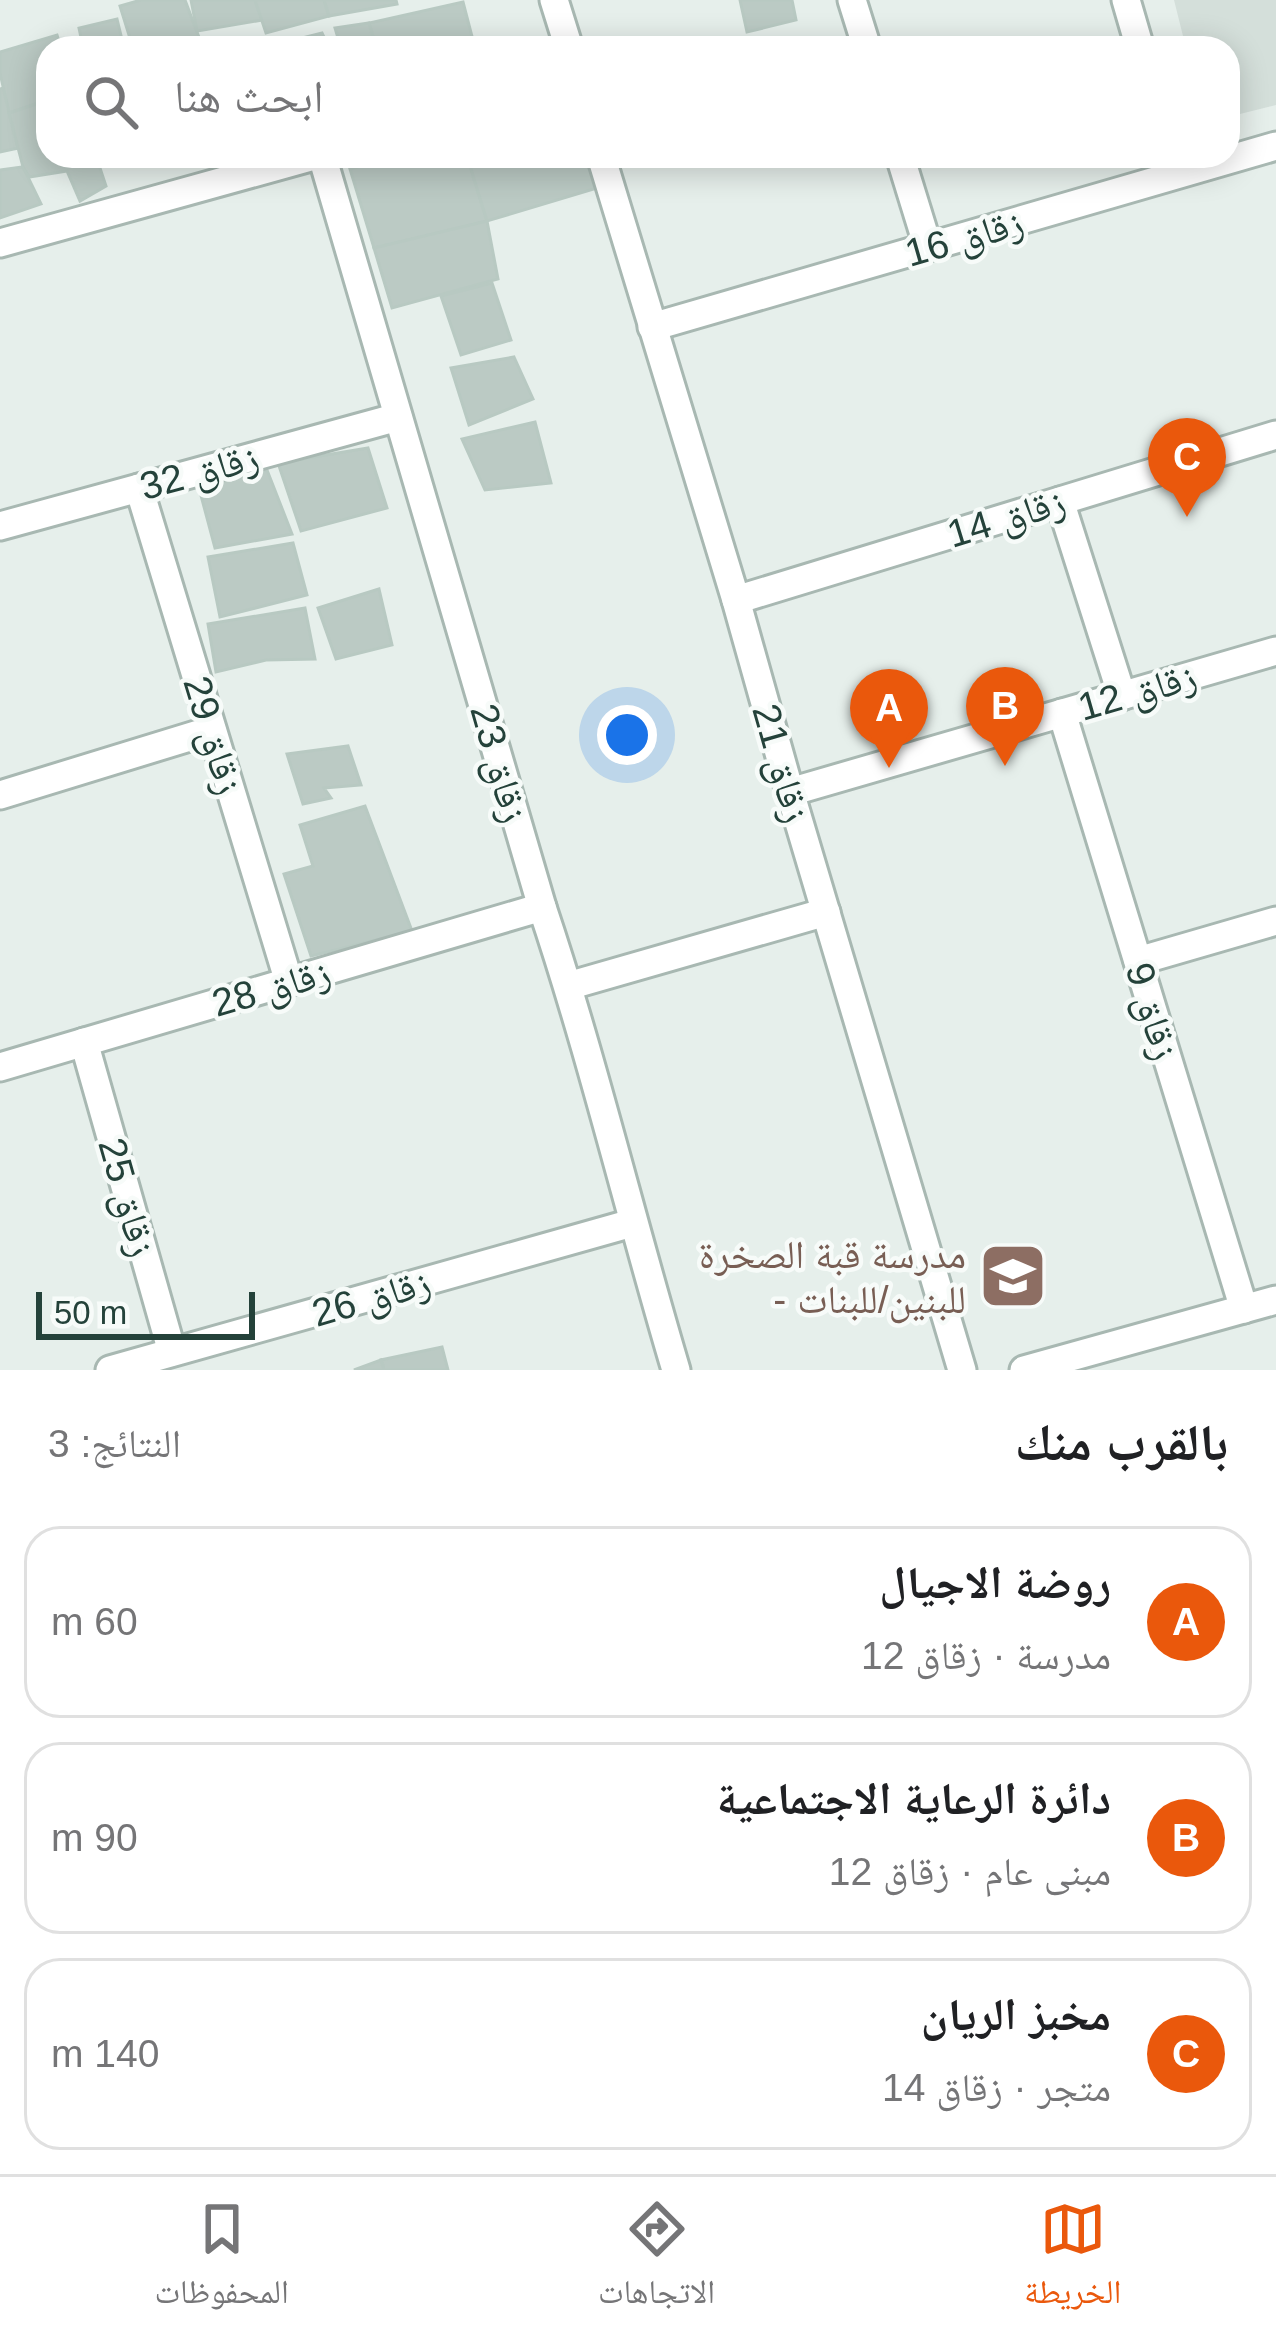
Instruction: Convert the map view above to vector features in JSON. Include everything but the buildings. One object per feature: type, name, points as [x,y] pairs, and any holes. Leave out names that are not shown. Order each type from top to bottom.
[{"type":"street","points":[[554,0],[564,36]]},
{"type":"street","points":[[852,0],[863,36]]},
{"type":"street","points":[[1126,0],[1136,36]]},
{"type":"street","name":"زقاق 16","points":[[1240,153],[1276,146]]},
{"type":"street","points":[[0,242],[274,168]]},
{"type":"street","name":"زقاق 23","points":[[322,168],[568,986],[676,1370]]},
{"type":"street","name":"زقاق 21","points":[[605,168],[962,1370]]},
{"type":"street","points":[[904,168],[928,247]]},
{"type":"street","name":"زقاق 16","points":[[652,327],[928,247],[1168,168]]},
{"type":"street","name":"زقاق 32","points":[[0,526],[398,417]]},
{"type":"street","name":"زقاق 14","points":[[736,601],[1276,435]]},
{"type":"street","name":"زقاق 29","points":[[139,488],[289,982]]},
{"type":"street","points":[[1060,500],[1122,696]]},
{"type":"street","name":"زقاق 12","points":[[790,792],[1276,651]]},
{"type":"street","name":"زقاق 9","points":[[1062,713],[1244,1309]]},
{"type":"street","points":[[0,795],[212,730]]},
{"type":"street","name":"زقاق 28","points":[[0,1067],[542,907]]},
{"type":"street","points":[[568,986],[826,912]]},
{"type":"street","points":[[1138,961],[1276,921]]},
{"type":"street","name":"زقاق 25","points":[[84,1042],[172,1352]]},
{"type":"street","name":"زقاق 26","points":[[110,1370],[632,1223]]},
{"type":"street","points":[[1024,1370],[1276,1300]]},
{"type":"shaded area","points":[[1174,0],[1276,0],[1276,105],[1240,114],[1240,36],[1183,36]]},
{"type":"place","name":"مخبز الريان","points":[[1187,517]]},
{"type":"place","name":"دائرة الرعاية الاجتماعية","points":[[1005,766]]},
{"type":"place","name":"روضة الاجيال","points":[[889,768]]},
{"type":"place","name":"مدرسة قبة الصخرة - للبنين/للبنات","points":[[1013,1276]]}]
